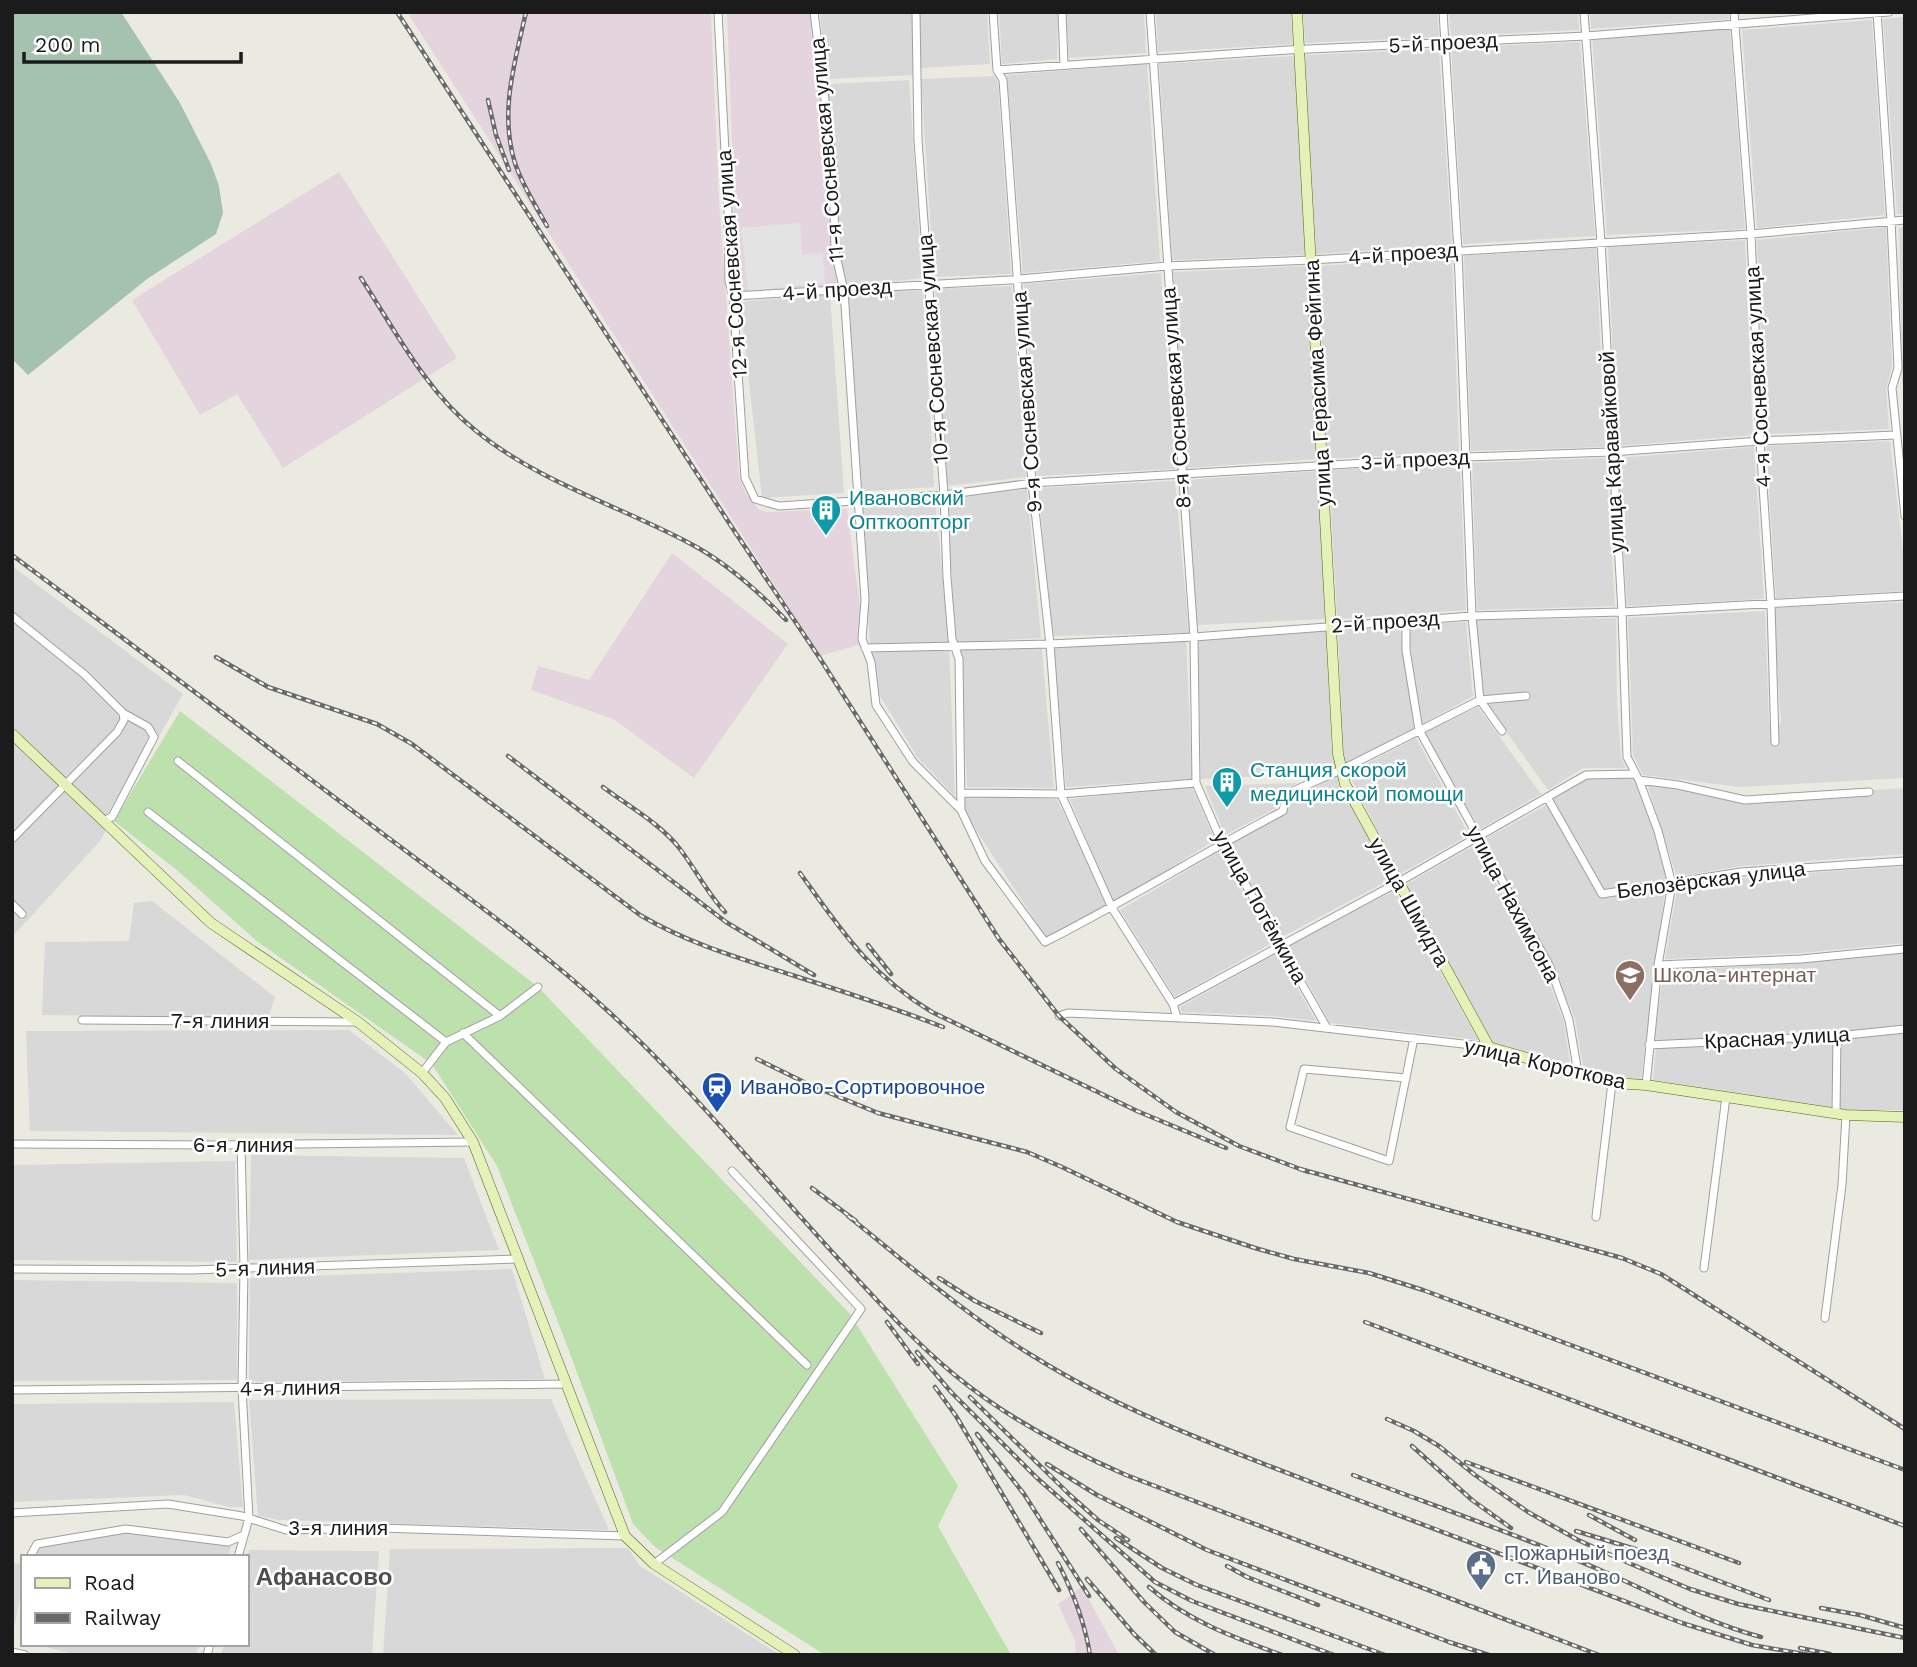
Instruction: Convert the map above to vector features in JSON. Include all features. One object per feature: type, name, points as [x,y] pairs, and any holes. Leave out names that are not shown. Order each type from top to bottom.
[{"type":"main road","name":"улица Герасима Фейгина","points":[[1297,12],[1338,754]]},
{"type":"main road","points":[[12,734],[211,923],[358,1022],[422,1073],[445,1098],[473,1142],[625,1536],[654,1564],[795,1655]]},
{"type":"main road","name":"улица Шмидта","points":[[1338,754],[1345,784],[1489,1047]]},
{"type":"main road","name":"улица Короткова","points":[[1489,1047],[1612,1083],[1646,1085],[1841,1114],[1905,1117]]},
{"type":"street","name":"12-я Сосневская улица","points":[[718,12],[730,281],[745,478],[755,499],[769,504]]},
{"type":"street","name":"11-я Сосневская улица","points":[[814,12],[833,164],[835,251],[844,291],[859,501],[864,600],[862,639],[871,662],[876,705],[913,762],[961,810],[985,861],[1045,942],[1112,908]]},
{"type":"street","name":"10-я Сосневская улица","points":[[916,12],[918,140],[944,495],[947,577],[952,639],[960,659],[961,810]]},
{"type":"street","name":"9-я Сосневская улица","points":[[993,12],[997,70],[1003,80],[1032,483],[1050,644],[1061,794],[1112,908],[1173,1004],[1177,1018]]},
{"type":"street","points":[[1062,12],[1064,65]]},
{"type":"street","name":"8-я Сосневская улица","points":[[1150,12],[1194,637],[1196,783]]},
{"type":"street","points":[[1443,12],[1458,251],[1472,616],[1479,700],[1503,732]]},
{"type":"street","name":"улица Каравайковой","points":[[1584,12],[1601,242],[1622,612],[1627,757],[1638,777],[1658,831],[1672,884]]},
{"type":"street","name":"4-я Сосневская улица","points":[[1734,12],[1751,234],[1760,440],[1771,605],[1775,741]]},
{"type":"street","name":"5-й проезд","points":[[997,70],[1299,49],[1586,36],[1889,12]]},
{"type":"street","points":[[1877,13],[1898,368],[1892,388],[1905,516]]},
{"type":"street","name":"4-й проезд","points":[[733,296],[844,291],[1167,266],[1751,234],[1905,220]]},
{"type":"street","name":"3-й проезд","points":[[769,504],[779,506],[859,501],[944,495],[1032,483],[1323,465],[1611,452],[1760,440],[1895,435]]},
{"type":"street","name":"2-й проезд","points":[[866,648],[1050,644],[1194,637],[1472,616],[1622,612],[1905,597]]},
{"type":"street","points":[[12,616],[84,674],[124,713],[148,727],[154,737],[154,742],[112,817],[103,821]]},
{"type":"street","name":"улица Нахимсона","points":[[1406,620],[1406,650],[1419,730],[1550,967],[1569,1020],[1578,1073]]},
{"type":"street","points":[[1112,908],[1222,843],[1283,811],[1286,794],[1341,770],[1479,700],[1526,696]]},
{"type":"street","points":[[13,837],[117,732],[124,720],[124,713]]},
{"type":"street","points":[[178,761],[500,1016]]},
{"type":"street","points":[[1173,1004],[1397,883],[1586,775],[1638,777],[1745,800],[1869,792]]},
{"type":"street","points":[[961,793],[1061,794],[1196,783]]},
{"type":"street","name":"улица Потёмкина","points":[[1196,783],[1222,843],[1327,1028]]},
{"type":"street","name":"Белозёрская улица","points":[[1547,797],[1602,894],[1741,872],[1905,861]]},
{"type":"street","points":[[148,812],[446,1042]]},
{"type":"street","points":[[1646,1085],[1658,965],[1672,884]]},
{"type":"street","points":[[12,904],[22,914]]},
{"type":"street","points":[[1658,965],[1801,959],[1904,949]]},
{"type":"street","points":[[422,1073],[446,1042],[500,1016],[538,988]]},
{"type":"street","name":"улица Короткова","points":[[1059,1016],[1068,1013],[1273,1022],[1489,1047]]},
{"type":"street","name":"7-я линия","points":[[82,1020],[358,1022]]},
{"type":"street","name":"Красная улица","points":[[1649,1045],[1837,1036],[1905,1029]]},
{"type":"street","points":[[463,1033],[807,1365]]},
{"type":"street","points":[[1825,1318],[1842,1185],[1837,1036]]},
{"type":"street","points":[[1406,1078],[1304,1069],[1290,1127],[1389,1161],[1415,1038]]},
{"type":"street","points":[[1596,1217],[1612,1083]]},
{"type":"street","points":[[1704,1268],[1726,1097]]},
{"type":"street","name":"6-я линия","points":[[12,1144],[473,1142]]},
{"type":"street","points":[[238,1555],[249,1518],[242,1388],[244,1268],[241,1145]]},
{"type":"street","points":[[654,1564],[722,1512],[861,1309],[732,1171]]},
{"type":"street","name":"5-я линия","points":[[12,1269],[244,1268],[519,1259]]},
{"type":"street","name":"4-я линия","points":[[12,1390],[567,1384]]},
{"type":"street","name":"3-я линия","points":[[12,1513],[168,1504],[249,1518],[286,1530],[381,1528],[625,1536]]},
{"type":"street","points":[[31,1555],[37,1544],[126,1529],[228,1542],[244,1535]]},
{"type":"street","points":[[12,1652],[25,1655]]},
{"type":"shaded area","points":[[407,12],[711,12],[719,201],[739,476],[745,492],[759,510],[768,512],[847,509],[865,643],[820,656]]},
{"type":"shaded area","points":[[727,12],[810,12],[831,164],[840,290],[739,295],[735,286]]},
{"type":"shaded area","points":[[820,12],[914,12],[917,75],[826,79]]},
{"type":"shaded area","points":[[919,12],[987,12],[990,64],[921,68]]},
{"type":"shaded area","points":[[999,12],[1058,12],[1057,59],[1002,64]]},
{"type":"shaded area","points":[[1066,12],[1144,12],[1146,53],[1069,58]]},
{"type":"shaded area","points":[[1156,12],[1291,12],[1293,44],[1158,52]]},
{"type":"shaded area","points":[[1303,12],[1437,12],[1439,37],[1305,43]]},
{"type":"shaded area","points":[[1449,12],[1578,12],[1579,30],[1451,36]]},
{"type":"shaded area","points":[[1590,12],[1728,12],[1729,19],[1591,29]]},
{"type":"shaded area","points":[[1905,17],[1905,214],[1897,214],[1883,19]]},
{"type":"shaded area","points":[[1872,20],[1885,215],[1757,228],[1742,30]]},
{"type":"shaded area","points":[[1730,27],[1745,229],[1607,235],[1592,37]]},
{"type":"shaded area","points":[[1580,42],[1595,236],[1463,244],[1451,48]]},
{"type":"shaded area","points":[[1439,49],[1452,245],[1316,254],[1305,55]]},
{"type":"shaded area","points":[[1294,56],[1305,255],[1172,260],[1159,64]]},
{"type":"shaded area","points":[[1147,64],[1160,261],[1023,273],[1007,75]]},
{"type":"shaded area","points":[[994,76],[998,82],[1011,274],[934,277],[921,79]]},
{"type":"shaded area","points":[[909,80],[922,278],[844,287],[836,226],[828,84]]},
{"type":"shaded area","points":[[339,172],[457,358],[283,468],[237,394],[200,415],[132,300]]},
{"type":"shaded area","points":[[800,223],[802,254],[823,253],[825,283],[748,291],[741,228]]},
{"type":"shaded area","points":[[1886,227],[1892,367],[1886,388],[1889,429],[1765,434],[1757,240]]},
{"type":"shaded area","points":[[1905,227],[1905,383],[1902,384],[1899,228]]},
{"type":"shaded area","points":[[1745,240],[1753,435],[1617,446],[1608,247]]},
{"type":"shaded area","points":[[1596,248],[1605,447],[1471,451],[1464,256]]},
{"type":"shaded area","points":[[1452,257],[1459,451],[1328,459],[1317,266]]},
{"type":"shaded area","points":[[1305,266],[1316,459],[1187,468],[1173,272]]},
{"type":"shaded area","points":[[1161,273],[1175,469],[1037,476],[1024,284]]},
{"type":"shaded area","points":[[1012,286],[1026,477],[945,486],[935,289]]},
{"type":"shaded area","points":[[923,290],[934,487],[855,492],[842,293]]},
{"type":"shaded area","points":[[830,294],[844,493],[762,498],[740,302]]},
{"type":"shaded area","points":[[1890,441],[1905,568],[1905,591],[1776,598],[1766,446]]},
{"type":"shaded area","points":[[1754,447],[1764,599],[1627,606],[1618,458]]},
{"type":"shaded area","points":[[1606,458],[1615,606],[1477,610],[1472,463]]},
{"type":"shaded area","points":[[1460,463],[1466,610],[1337,619],[1329,470]]},
{"type":"shaded area","points":[[1317,471],[1326,619],[1197,625],[1187,480]]},
{"type":"shaded area","points":[[1175,481],[1189,633],[1053,636],[1038,488]]},
{"type":"shaded area","points":[[1027,489],[1041,638],[956,643],[946,497]]},
{"type":"shaded area","points":[[935,498],[949,642],[870,646],[861,503]]},
{"type":"shaded area","points":[[672,553],[788,644],[694,778],[613,719],[531,690],[538,666],[589,680]]},
{"type":"shaded area","points":[[12,566],[183,694],[100,841],[12,937]]},
{"type":"shaded area","points":[[1905,602],[1905,778],[1740,787],[1643,775],[1633,755],[1628,618],[1765,611],[1769,724],[1775,729],[1781,723],[1773,608]]},
{"type":"shaded area","points":[[1616,618],[1617,705],[1621,757],[1626,768],[1583,768],[1548,790],[1483,699],[1474,620]]},
{"type":"shaded area","points":[[1466,622],[1473,696],[1420,725],[1408,625]]},
{"type":"shaded area","points":[[1400,626],[1417,729],[1343,766],[1338,631]]},
{"type":"shaded area","points":[[1326,631],[1332,754],[1338,768],[1329,773],[1201,779],[1198,637]]},
{"type":"shaded area","points":[[1186,637],[1192,779],[1066,787],[1053,640]]},
{"type":"shaded area","points":[[1041,640],[1054,788],[967,787],[960,644]]},
{"type":"shaded area","points":[[949,644],[955,796],[918,758],[877,691],[870,647]]},
{"type":"shaded area","points":[[1478,707],[1541,794],[1480,829],[1422,734]]},
{"type":"shaded area","points":[[1416,738],[1469,835],[1400,874],[1348,773]]},
{"type":"shaded area","points":[[1338,775],[1389,880],[1282,937],[1226,843],[1286,813],[1292,798]]},
{"type":"shaded area","points":[[1633,777],[1645,803],[1668,881],[1603,891],[1552,798],[1586,778]]},
{"type":"shaded area","points":[[1298,783],[1282,790],[1278,807],[1225,835],[1205,786]]},
{"type":"shaded area","points":[[1647,784],[1740,799],[1905,788],[1905,854],[1741,866],[1677,877]]},
{"type":"shaded area","points":[[1192,787],[1215,840],[1113,904],[1070,799]]},
{"type":"shaded area","points":[[963,795],[1057,799],[1109,907],[1046,937],[963,810]]},
{"type":"shaded area","points":[[1548,804],[1599,895],[1605,898],[1665,890],[1641,1079],[1613,1077],[1583,1068],[1575,1018],[1551,965],[1485,839]]},
{"type":"shaded area","points":[[1475,845],[1544,969],[1564,1022],[1570,1065],[1493,1042],[1405,885]]},
{"type":"shaded area","points":[[1220,851],[1272,943],[1175,997],[1120,910]]},
{"type":"shaded area","points":[[1905,866],[1905,943],[1801,953],[1665,959],[1677,889],[1742,878]]},
{"type":"shaded area","points":[[1395,890],[1478,1040],[1330,1023],[1288,947]]},
{"type":"shaded area","points":[[152,901],[275,997],[268,1019],[42,1015],[45,942],[129,941],[134,903]]},
{"type":"shaded area","points":[[1278,953],[1316,1021],[1273,1016],[1181,1012],[1180,1007]]},
{"type":"shaded area","points":[[1905,953],[1905,1026],[1850,1032],[1653,1043],[1664,971]]},
{"type":"shaded area","points":[[349,1030],[406,1074],[458,1135],[30,1131],[26,1031]]},
{"type":"shaded area","points":[[1905,1031],[1905,1110],[1851,1110],[1653,1080],[1656,1046],[1839,1040],[1844,1036]]},
{"type":"shaded area","points":[[251,1155],[464,1158],[499,1250],[249,1260]]},
{"type":"shaded area","points":[[235,1161],[237,1262],[12,1260],[12,1165]]},
{"type":"shaded area","points":[[512,1269],[545,1379],[257,1382],[249,1379],[250,1278]]},
{"type":"shaded area","points":[[12,1280],[237,1283],[237,1380],[12,1381]]},
{"type":"shaded area","points":[[551,1399],[609,1530],[279,1520],[258,1516],[249,1400]]},
{"type":"shaded area","points":[[234,1402],[243,1507],[229,1507],[184,1495],[12,1502],[12,1404]]},
{"type":"shaded area","points":[[127,1532],[231,1546],[229,1555],[37,1555],[39,1547]]},
{"type":"shaded area","points":[[628,1548],[640,1566],[780,1655],[383,1655],[390,1549]]},
{"type":"shaded area","points":[[249,1550],[379,1551],[372,1655],[221,1655],[223,1646],[248,1646]]},
{"type":"shaded area","points":[[12,1563],[21,1564],[21,1592],[12,1638]]},
{"type":"shaded area","points":[[1082,1587],[1119,1655],[1076,1655],[1075,1641],[1058,1604]]},
{"type":"shaded area","points":[[41,1646],[199,1646],[196,1655],[78,1655]]},
{"type":"green space","points":[[12,12],[121,12],[180,103],[211,164],[219,186],[223,213],[216,234],[147,279],[28,375],[12,359]]},
{"type":"green space","points":[[180,711],[538,987],[850,1314],[958,1486],[938,1526],[1011,1655],[825,1655],[655,1547],[633,1524],[497,1166],[432,1064],[258,942],[178,871],[114,821]]},
{"type":"railway","points":[[397,12],[819,657],[999,939],[1059,1016],[1116,1069],[1176,1112],[1239,1146],[1308,1172]]},
{"type":"railway","points":[[526,12],[513,68],[508,125],[518,171],[547,226]]},
{"type":"railway","points":[[488,100],[496,135],[509,170]]},
{"type":"railway","points":[[361,278],[426,378],[457,414],[475,430],[499,448],[552,479],[664,530],[704,552],[742,578],[786,620]]},
{"type":"railway","points":[[12,555],[494,916],[581,987],[671,1073],[900,1324],[942,1364],[996,1406],[1059,1443],[1126,1475],[1599,1655]]},
{"type":"railway","points":[[216,657],[268,687],[377,724],[412,744],[640,915],[659,925],[716,950],[943,1027]]},
{"type":"railway","points":[[508,756],[726,922],[814,975]]},
{"type":"railway","points":[[603,787],[654,823],[672,840],[725,912]]},
{"type":"railway","points":[[800,873],[858,950],[910,998],[932,1012],[1137,1111],[1226,1148]]},
{"type":"railway","points":[[868,945],[891,974]]},
{"type":"railway","points":[[757,1059],[810,1085],[878,1113],[1027,1152],[1177,1222],[1294,1259],[1369,1273],[1423,1290],[1905,1470]]},
{"type":"railway","points":[[1300,1169],[1622,1258],[1661,1274],[1905,1429]]},
{"type":"railway","points":[[812,1188],[856,1221]]},
{"type":"railway","points":[[848,1216],[985,1324],[1069,1377],[1143,1414],[1259,1462],[1682,1623],[1752,1645],[1809,1655]]},
{"type":"railway","points":[[939,1278],[975,1301],[1041,1333]]},
{"type":"railway","points":[[887,1322],[918,1364]]},
{"type":"railway","points":[[1365,1322],[1905,1526]]},
{"type":"railway","points":[[917,1352],[951,1392],[1037,1478],[1155,1582],[1192,1601],[1334,1655]]},
{"type":"railway","points":[[935,1387],[956,1416],[1059,1590]]},
{"type":"railway","points":[[970,1397],[1070,1495]]},
{"type":"railway","points":[[1387,1419],[1439,1446],[1528,1512],[1578,1540],[1690,1589],[1738,1604],[1905,1638]]},
{"type":"railway","points":[[977,1434],[1024,1494],[1089,1596]]},
{"type":"railway","points":[[1412,1446],[1472,1500],[1511,1528]]},
{"type":"railway","points":[[1466,1462],[1739,1563]]},
{"type":"railway","points":[[1047,1464],[1097,1495],[1207,1550],[1489,1655]]},
{"type":"railway","points":[[1353,1475],[1537,1544],[1699,1615],[1761,1637]]},
{"type":"railway","points":[[1070,1495],[1098,1520],[1128,1540]]},
{"type":"railway","points":[[1589,1515],[1635,1540]]},
{"type":"railway","points":[[1081,1529],[1144,1602],[1175,1632],[1215,1655]]},
{"type":"railway","points":[[1576,1531],[1635,1549],[1769,1600]]},
{"type":"railway","points":[[1116,1538],[1162,1568],[1197,1585],[1385,1655]]},
{"type":"railway","points":[[1058,1563],[1078,1608],[1090,1655]]},
{"type":"railway","points":[[1227,1566],[1247,1577],[1318,1605]]},
{"type":"railway","points":[[1087,1579],[1134,1634],[1156,1655]]},
{"type":"railway","points":[[1149,1587],[1195,1619],[1282,1655]]},
{"type":"railway","points":[[1821,1608],[1860,1615],[1905,1628]]},
{"type":"railway","points":[[1800,1648],[1830,1654]]},
{"type":"place","name":"Ивановский Опткоопторг","points":[[826,537]]},
{"type":"place","name":"Станция скорой медицинской помощи","points":[[1227,809]]},
{"type":"place","name":"Школа-интернат","points":[[1630,1002]]},
{"type":"place","name":"Иваново-Сортировочное","points":[[717,1114]]},
{"type":"place","name":"Пожарный поезд ст. Иваново","points":[[1481,1592]]},
{"type":"district","name":"Афанасово","points":[[324,1577]]}]
